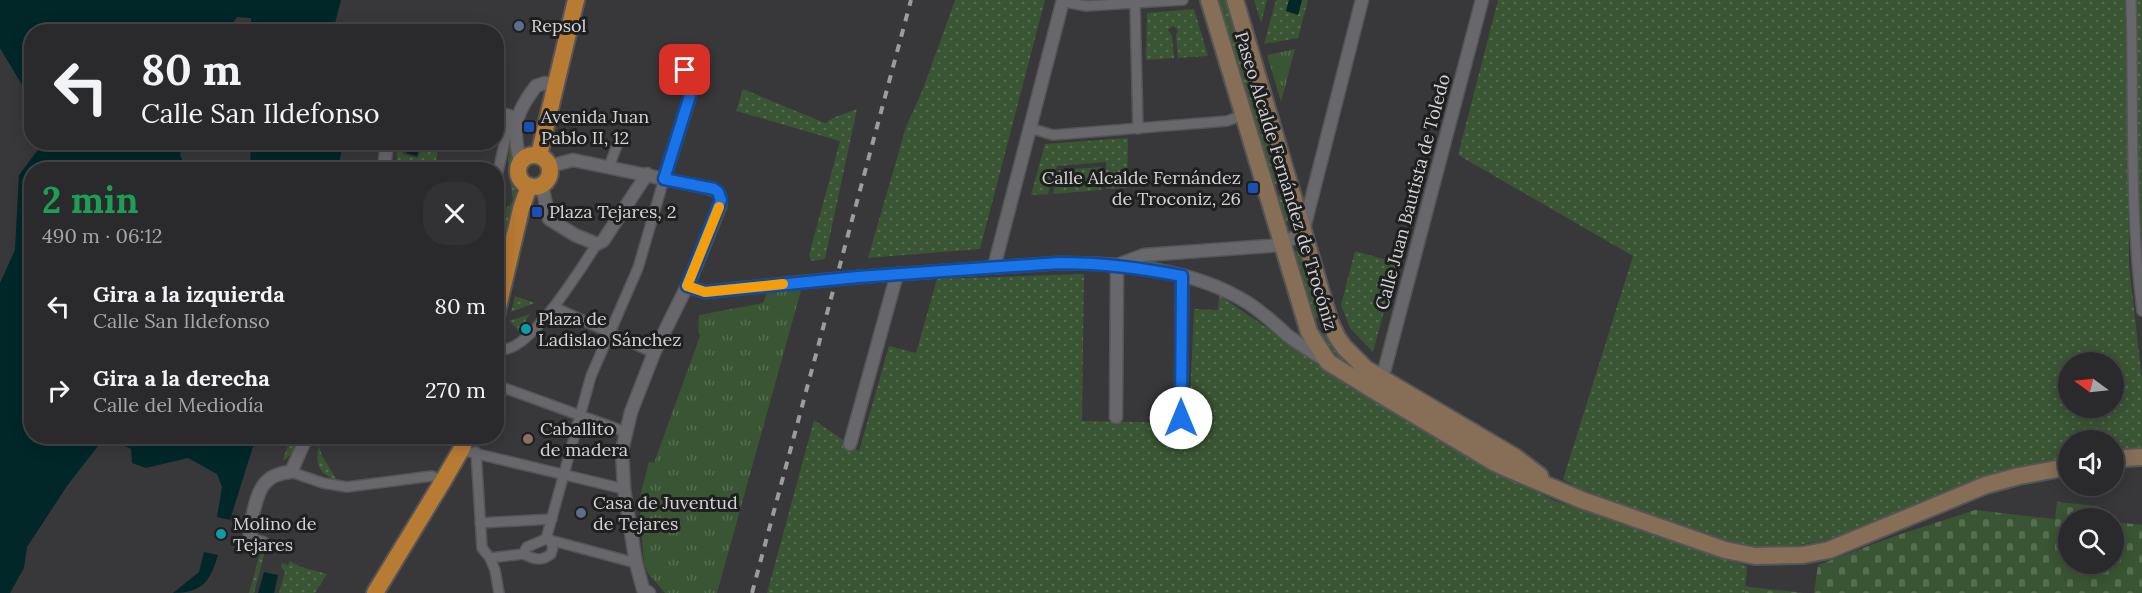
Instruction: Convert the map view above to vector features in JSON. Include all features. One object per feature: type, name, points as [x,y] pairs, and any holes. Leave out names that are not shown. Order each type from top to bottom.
[{"type":"highway","points":[[504,284],[515,239],[536,185],[549,177],[544,161],[555,85],[576,0]]},
{"type":"highway","points":[[536,185],[520,178],[518,172],[520,162],[529,156],[544,161]]},
{"type":"highway","points":[[375,593],[443,481],[468,446]]},
{"type":"main road","name":"Paseo Alcalde Fernández de Trocóniz","points":[[1209,0],[1309,332],[1328,362],[1380,386],[1515,458],[1557,489],[1669,532],[1725,550],[1755,556],[1787,556],[1829,550],[1986,485],[2058,469]]},
{"type":"main road","name":"Paseo Alcalde Fernández de Trocóniz","points":[[1235,0],[1330,322],[1344,347],[1380,386]]},
{"type":"main road","points":[[2124,458],[2142,457]]},
{"type":"street","points":[[994,267],[1030,128],[1067,1],[1086,6],[1183,0]]},
{"type":"street","points":[[1117,266],[1144,255],[1281,245],[1303,232],[1362,0]]},
{"type":"street","name":"Calle Juan Bautista de Toledo","points":[[1380,386],[1482,0]]},
{"type":"street","points":[[2131,0],[2133,195],[2136,264],[2142,311]]},
{"type":"street","points":[[1135,4],[1138,129]]},
{"type":"street","points":[[490,558],[523,554],[532,559],[546,558],[551,554],[553,547],[548,539],[552,519],[591,376],[638,268],[696,76],[685,70]]},
{"type":"street","points":[[501,162],[512,124],[536,86],[545,83],[555,85]]},
{"type":"street","points":[[504,114],[512,117],[520,162]]},
{"type":"street","points":[[1030,128],[1053,135],[1227,121],[1243,115]]},
{"type":"street","points":[[609,167],[620,137]]},
{"type":"street","points":[[544,161],[573,160],[647,174],[718,192],[721,200],[687,286],[654,353],[631,412],[622,450],[624,489],[636,563],[644,592]]},
{"type":"street","points":[[504,349],[519,343],[554,307],[597,244],[603,242],[647,174]]},
{"type":"street","points":[[536,185],[545,202],[547,214],[553,223],[597,244]]},
{"type":"street","points":[[1290,186],[1302,189],[1314,186]]},
{"type":"street","points":[[504,237],[515,239]]},
{"type":"street","points":[[687,286],[705,292],[994,267],[1059,263],[1117,266],[1182,276],[1212,284],[1252,305],[1290,337],[1328,362]]},
{"type":"street","points":[[1116,417],[1117,266]]},
{"type":"street","points":[[850,444],[897,274]]},
{"type":"street","points":[[1181,418],[1182,276]]},
{"type":"street","points":[[554,307],[654,353]]},
{"type":"street","points":[[1290,337],[1297,337],[1330,322]]},
{"type":"street","points":[[504,388],[626,432]]},
{"type":"street","points":[[291,472],[303,444]]},
{"type":"street","points":[[499,591],[495,570],[490,558],[482,548],[468,446],[565,475],[624,489]]},
{"type":"street","points":[[263,543],[254,540],[249,530],[262,488],[265,482],[273,476],[291,472],[323,483],[347,487],[432,476],[443,481]]},
{"type":"street","points":[[480,523],[552,519]]},
{"type":"street","points":[[523,554],[527,547],[548,539],[636,563]]},
{"type":"green space","points":[[955,0],[1045,0],[980,249],[868,258],[906,127],[923,89]]},
{"type":"green space","points":[[1214,0],[1230,0],[1283,177],[1270,190]]},
{"type":"green space","points":[[1254,0],[1267,0],[1261,23]]},
{"type":"green space","points":[[1276,0],[1289,0],[1286,11],[1298,15],[1302,0],[1308,0],[1298,38],[1264,44]]},
{"type":"green space","points":[[1498,0],[2127,0],[2129,265],[2142,379],[2142,449],[2124,451],[2124,430],[2058,430],[2058,459],[1988,475],[1827,540],[1799,545],[1754,548],[1720,541],[1574,486],[1563,479],[1633,256],[1458,155]]},
{"type":"green space","points":[[2136,0],[2142,0],[2142,265],[2140,253]]},
{"type":"green space","points":[[1194,9],[1208,56],[1178,58],[1176,35],[1178,30],[1173,26],[1168,30],[1172,36],[1174,58],[1146,60],[1147,13]]},
{"type":"green space","points":[[1295,49],[1281,102],[1267,55]]},
{"type":"green space","points":[[743,89],[825,123],[857,109],[825,259],[811,261],[809,255],[840,141],[736,111]]},
{"type":"green space","points":[[510,138],[513,158],[510,171],[516,194],[508,230],[504,227],[504,211],[513,201],[508,161]]},
{"type":"green space","points":[[1128,138],[1127,188],[1106,189],[1106,162],[1057,166],[1048,194],[1031,195],[1045,144]]},
{"type":"green space","points":[[396,150],[404,150],[402,154],[418,158],[420,150],[438,150],[436,162],[397,162]]},
{"type":"green space","points":[[1101,167],[1101,190],[1053,194],[1059,170]]},
{"type":"green space","points":[[1286,188],[1293,217],[1284,222],[1273,202]]},
{"type":"green space","points":[[1300,250],[1321,315],[1316,319],[1310,319],[1293,252]]},
{"type":"green space","points":[[1355,251],[1397,263],[1373,352],[1350,328],[1341,305]]},
{"type":"green space","points":[[1084,274],[1082,421],[1189,423],[1194,309],[1218,310],[1219,295],[1305,354],[1493,469],[1555,501],[1747,566],[1745,593],[767,593],[814,420],[859,451],[889,346],[916,353],[937,279]]},
{"type":"green space","points":[[802,287],[717,593],[665,593],[647,572],[644,564],[639,500],[649,462],[654,463],[700,336],[699,315],[763,303],[768,291]]},
{"type":"green space","points":[[515,296],[535,303],[511,312]]},
{"type":"green space","points":[[530,314],[519,331],[509,321]]},
{"type":"green space","points":[[1329,331],[1357,372],[1336,359],[1320,334]]},
{"type":"green space","points":[[288,444],[296,444],[292,453],[285,460],[283,459]]},
{"type":"green space","points":[[319,446],[322,456],[337,480],[326,475],[320,468],[317,458]]},
{"type":"green space","points":[[2057,502],[2099,506],[2099,508],[2058,508],[2058,574],[2124,574],[2124,523],[2142,525],[2142,593],[1814,593],[1818,565],[1895,536],[1975,510],[2055,519]]},
{"type":"green space","points":[[261,550],[265,552],[254,593],[249,593]]},
{"type":"green space","points":[[290,561],[301,567],[327,574],[315,593],[279,593],[285,572],[281,567],[282,563],[288,565]]},
{"type":"green space","points":[[1746,586],[1751,587],[1804,593],[1745,593]]},
{"type":"water","points":[[0,0],[341,0],[335,24],[251,24],[251,18],[237,17],[232,24],[24,24],[24,88],[0,48]]},
{"type":"water","points":[[1289,0],[1302,0],[1298,15],[1286,11]]},
{"type":"water","points":[[38,150],[182,150],[180,154],[182,160],[186,162],[29,162]]},
{"type":"water","points":[[250,150],[342,150],[339,162],[250,162]]},
{"type":"water","points":[[407,150],[419,150],[417,156],[406,153]]},
{"type":"water","points":[[24,168],[24,444],[100,444],[67,486],[27,547],[24,568],[10,593],[0,593],[0,283],[15,250],[19,175]]},
{"type":"water","points":[[121,444],[254,444],[230,520],[217,517],[222,487],[217,474],[188,458],[146,468],[132,463],[131,449]]},
{"type":"water","points":[[204,552],[218,555],[208,579],[191,591],[173,593],[199,572]]},
{"type":"water","points":[[264,572],[278,575],[274,593],[258,593]]},
{"type":"railway","points":[[752,593],[911,0]]},
{"type":"slow traffic","points":[[719,207],[687,286],[705,292],[783,284]]},
{"type":"place","name":"Repsol","points":[[519,26]]},
{"type":"place","name":"Avenida Juan Pablo II, 12","points":[[529,127]]},
{"type":"place","name":"Calle Alcalde Fernández de Troconiz, 26","points":[[1253,188]]},
{"type":"place","name":"Plaza Tejares, 2","points":[[537,212]]},
{"type":"place","name":"Plaza de Ladislao Sánchez","points":[[526,329]]},
{"type":"place","name":"Caballito de madera","points":[[528,439]]},
{"type":"place","name":"Casa de Juventud de Tejares","points":[[581,513]]},
{"type":"place","name":"Molino de Tejares","points":[[221,534]]},
{"type":"route","points":[[685,70],[696,76],[664,179],[714,189],[720,195],[721,200],[687,286],[705,292],[858,277],[1059,263],[1132,267],[1182,276],[1181,418]]}]
